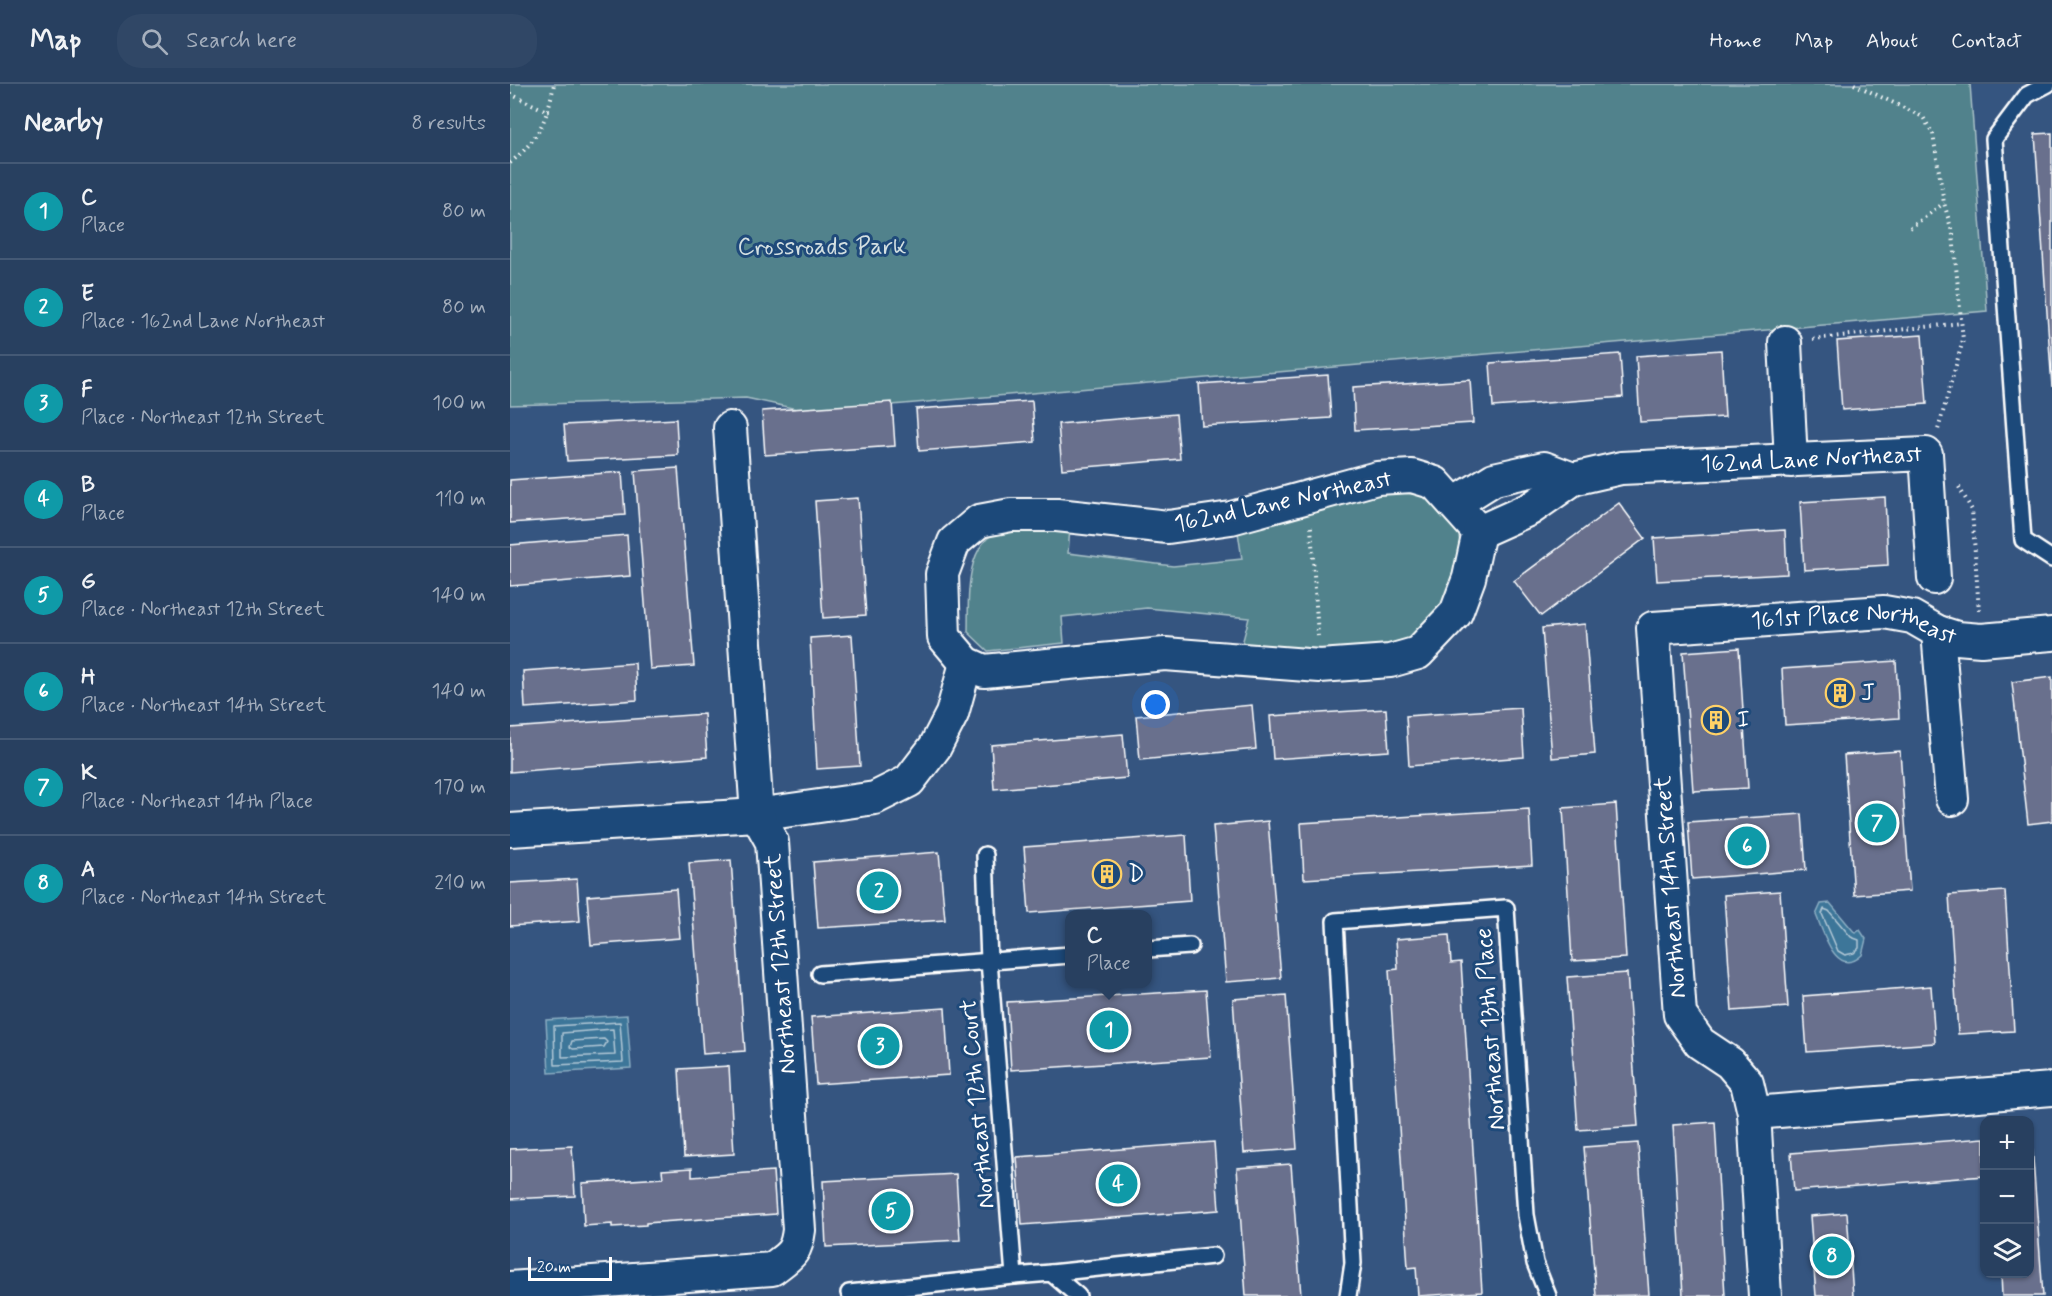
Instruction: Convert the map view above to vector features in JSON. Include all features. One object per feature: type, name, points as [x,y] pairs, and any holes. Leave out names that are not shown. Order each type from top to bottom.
[{"type":"street","points":[[1785,342],[1791,461]]},
{"type":"street","name":"Northeast 12th Street","points":[[510,1288],[772,1269],[794,1252],[800,1230],[772,842],[757,815],[730,428]]},
{"type":"street","name":"162nd Lane Northeast","points":[[966,663],[944,637],[942,574],[954,542],[979,522],[1011,515],[1057,515],[1168,527],[1231,518],[1377,478],[1412,476],[1435,483],[1479,532],[1530,509],[1573,479],[1621,468],[1926,454],[1934,579]]},
{"type":"street","points":[[1454,504],[1494,480],[1544,468],[1573,479]]},
{"type":"street","points":[[510,830],[757,815],[875,798],[909,781],[935,747],[952,714],[966,663],[984,671],[1165,654],[1320,666],[1390,661],[1418,652],[1456,613],[1469,579],[1479,532]]},
{"type":"street","name":"161st Place Northeast","points":[[1653,628],[1884,612],[1912,617],[1938,632],[1957,638],[1981,640],[2052,634]]},
{"type":"street","name":"Northeast 14th Street","points":[[1653,628],[1680,1015],[1700,1043],[1730,1063],[1747,1083],[1754,1113],[1765,1296]]},
{"type":"street","points":[[1938,632],[1952,799]]},
{"type":"street","points":[[1754,1113],[2052,1089]]},
{"type":"lane","points":[[2048,84],[2027,96],[1994,140],[2023,540],[2052,559]]},
{"type":"lane","name":"Northeast 12th Court","points":[[985,855],[989,961],[1014,1276]]},
{"type":"lane","name":"Northeast 13th Place","points":[[1348,1296],[1353,1263],[1335,921],[1506,908],[1526,1215],[1535,1263],[1548,1296]]},
{"type":"lane","points":[[1152,950],[1190,946]]},
{"type":"lane","points":[[820,974],[1065,955]]},
{"type":"lane","points":[[849,1293],[1213,1256]]},
{"type":"lane","points":[[1051,1273],[1078,1296]]},
{"type":"path","points":[[510,163],[523,152],[543,126],[549,112],[554,84]]},
{"type":"path","points":[[1854,84],[1923,117],[1934,134],[1944,203],[1953,236],[1963,340],[1936,439],[1926,454],[1950,470],[1972,510],[1981,640]]},
{"type":"path","points":[[510,94],[549,112]]},
{"type":"path","points":[[1910,228],[1944,203]]},
{"type":"path","points":[[1785,342],[1962,323]]},
{"type":"path","points":[[1309,496],[1320,666]]},
{"type":"green space","name":"Crossroads Park","points":[[510,84],[1970,84],[1987,311],[811,412],[746,398],[510,405]]},
{"type":"green space","points":[[1380,491],[1424,495],[1457,525],[1463,561],[1451,593],[1419,636],[1387,648],[1314,653],[1242,644],[1249,618],[1147,608],[1062,617],[1064,643],[988,651],[968,632],[969,585],[976,555],[984,542],[995,533],[1010,527],[1070,528],[1068,553],[1173,566],[1242,559],[1238,532]]},
{"type":"water","points":[[1830,903],[1855,933],[1860,930],[1866,939],[1862,955],[1853,961],[1838,958],[1832,951],[1816,915],[1821,904]]},
{"type":"water","points":[[627,1015],[631,1068],[549,1073],[546,1020]]},
{"type":"building","points":[[2052,133],[2052,387],[2035,134]]},
{"type":"building","points":[[1922,335],[1927,404],[1842,410],[1837,341]]},
{"type":"building","points":[[1721,350],[1725,417],[1640,422],[1636,356]]},
{"type":"building","points":[[1620,354],[1623,397],[1493,407],[1490,363]]},
{"type":"building","points":[[1328,375],[1331,418],[1202,426],[1199,384]]},
{"type":"building","points":[[1470,380],[1473,423],[1355,430],[1353,387]]},
{"type":"building","points":[[1032,401],[1035,442],[919,451],[916,409]]},
{"type":"building","points":[[892,402],[895,446],[765,455],[762,411]]},
{"type":"building","points":[[1176,414],[1180,459],[1062,469],[1058,424]]},
{"type":"building","points":[[676,419],[678,455],[567,461],[564,425]]},
{"type":"building","points":[[678,468],[694,666],[650,669],[635,471]]},
{"type":"building","points":[[622,472],[625,515],[510,523],[510,480]]},
{"type":"building","points":[[1885,497],[1888,565],[1804,570],[1800,502]]},
{"type":"building","points":[[858,498],[866,615],[823,618],[815,501]]},
{"type":"building","points":[[1619,503],[1645,538],[1541,616],[1514,581]]},
{"type":"building","points":[[1785,530],[1787,574],[1657,581],[1654,538]]},
{"type":"building","points":[[627,535],[630,576],[510,586],[510,545]]},
{"type":"building","points":[[1585,624],[1595,754],[1552,758],[1542,628]]},
{"type":"building","points":[[852,635],[860,766],[817,769],[810,638]]},
{"type":"building","name":"I","points":[[1739,648],[1748,788],[1693,791],[1683,652]]},
{"type":"building","name":"J","points":[[1896,661],[1899,718],[1785,725],[1782,669]]},
{"type":"building","points":[[635,663],[637,700],[525,708],[523,671]]},
{"type":"building","points":[[2052,677],[2052,821],[2028,824],[2012,682]]},
{"type":"building","points":[[1252,705],[1256,749],[1140,760],[1136,716]]},
{"type":"building","points":[[1521,708],[1524,757],[1409,766],[1406,716]]},
{"type":"building","points":[[1386,709],[1389,751],[1273,759],[1270,716]]},
{"type":"building","points":[[704,714],[707,757],[510,772],[510,728]]},
{"type":"building","points":[[1123,734],[1127,778],[994,789],[991,745]]},
{"type":"building","points":[[1900,751],[1910,891],[1854,895],[1844,755]]},
{"type":"building","points":[[1616,804],[1626,958],[1572,961],[1563,808]]},
{"type":"building","points":[[1529,809],[1532,865],[1304,879],[1301,823]]},
{"type":"building","points":[[1802,814],[1806,870],[1692,879],[1688,822]]},
{"type":"building","points":[[1268,821],[1281,978],[1226,982],[1213,826]]},
{"type":"building","name":"D","points":[[1186,835],[1190,901],[1029,913],[1024,847]]},
{"type":"building","points":[[939,852],[945,920],[818,928],[813,862]]},
{"type":"building","points":[[731,860],[745,1051],[703,1054],[689,863]]},
{"type":"building","points":[[577,879],[580,921],[510,926],[510,883]]},
{"type":"building","points":[[676,889],[680,938],[591,945],[587,896]]},
{"type":"building","points":[[1780,891],[1788,1007],[1732,1011],[1724,895]]},
{"type":"building","points":[[2005,891],[2014,1031],[1958,1034],[1949,895]]},
{"type":"building","points":[[1449,935],[1451,963],[1461,962],[1482,1292],[1418,1296],[1416,1267],[1408,1268],[1389,970],[1398,969],[1396,939]]},
{"type":"building","points":[[1627,973],[1638,1126],[1578,1130],[1567,977]]},
{"type":"building","points":[[1931,986],[1935,1043],[1807,1052],[1803,996]]},
{"type":"building","points":[[1206,990],[1211,1057],[1011,1070],[1007,1002]]},
{"type":"building","points":[[1286,995],[1297,1149],[1244,1153],[1233,999]]},
{"type":"building","points":[[945,1008],[949,1075],[816,1084],[811,1017]]},
{"type":"building","points":[[729,1066],[734,1154],[684,1157],[679,1069]]},
{"type":"building","points":[[1715,1122],[1725,1296],[1683,1296],[1673,1125]]},
{"type":"building","points":[[1980,1138],[1980,1176],[1794,1191],[1791,1153]]},
{"type":"building","points":[[1214,1142],[1219,1210],[1022,1225],[1017,1157]]},
{"type":"building","points":[[1638,1143],[1649,1295],[1596,1296],[1584,1147]]},
{"type":"building","points":[[572,1146],[575,1196],[510,1199],[510,1149]]},
{"type":"building","points":[[1291,1164],[1301,1296],[1246,1296],[1237,1168]]},
{"type":"building","points":[[692,1168],[692,1177],[773,1171],[776,1214],[646,1223],[646,1225],[584,1226],[582,1183],[663,1178],[662,1170]]},
{"type":"building","points":[[2034,1172],[2043,1296],[2002,1296],[2001,1278],[2034,1278]]},
{"type":"building","points":[[956,1174],[960,1240],[826,1247],[823,1181]]},
{"type":"building","points":[[1847,1213],[1853,1296],[1816,1296],[1810,1216]]},
{"type":"place","name":"J","points":[[1840,693]]},
{"type":"place","name":"I","points":[[1716,720]]},
{"type":"place","name":"K","points":[[1877,823]]},
{"type":"place","name":"H","points":[[1747,846]]},
{"type":"place","name":"D","points":[[1107,874]]},
{"type":"place","name":"E","points":[[879,891]]},
{"type":"place","name":"C","points":[[1109,1030]]},
{"type":"place","name":"F","points":[[880,1046]]},
{"type":"place","name":"B","points":[[1118,1184]]},
{"type":"place","name":"G","points":[[891,1211]]},
{"type":"place","name":"A","points":[[1832,1256]]}]
